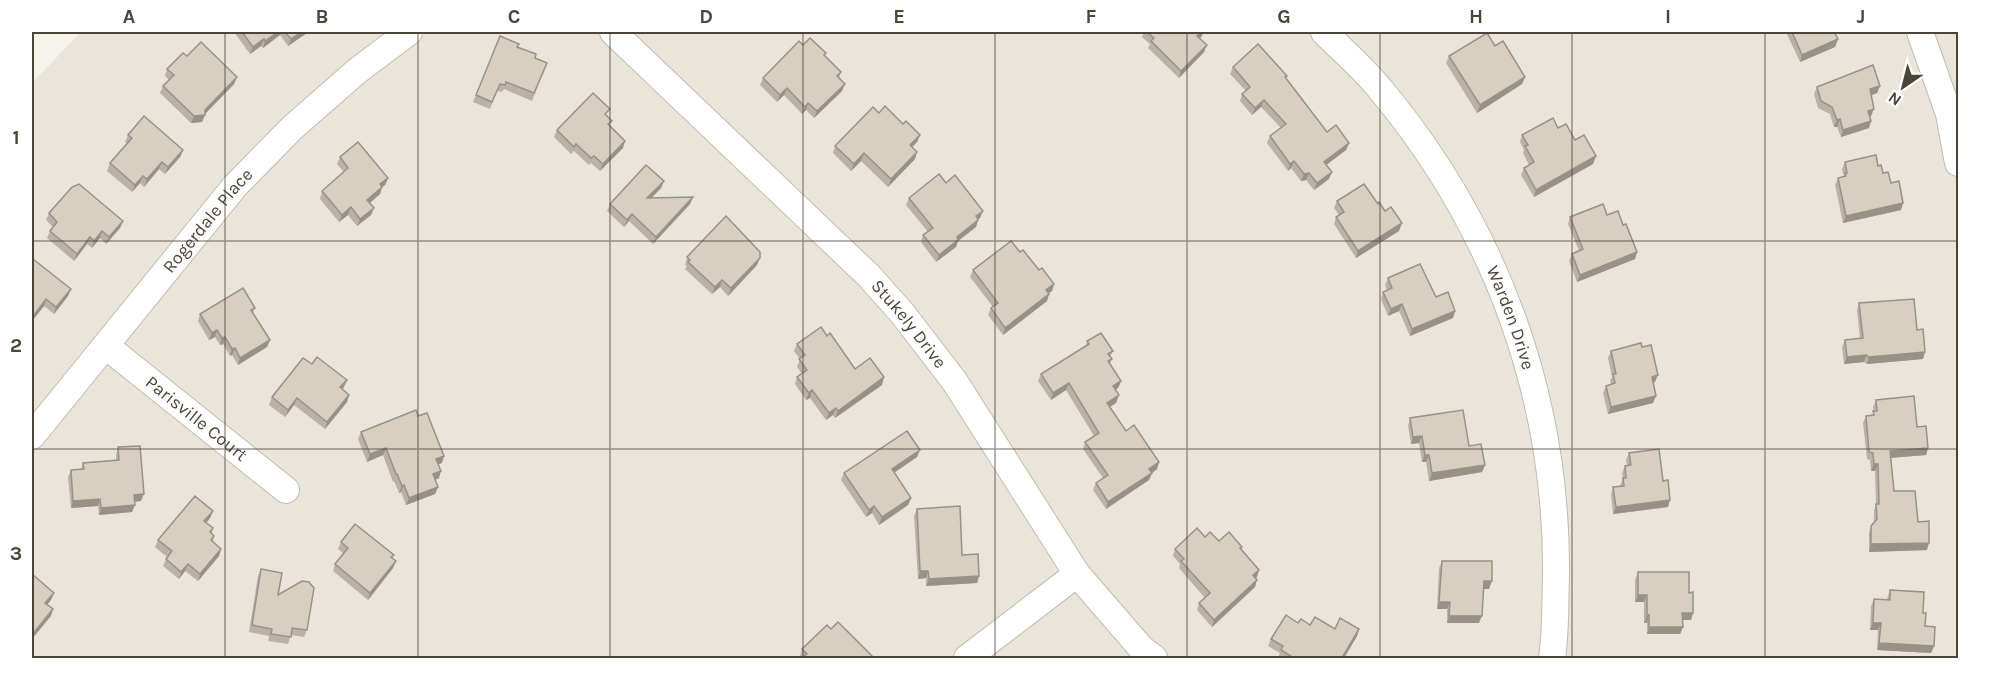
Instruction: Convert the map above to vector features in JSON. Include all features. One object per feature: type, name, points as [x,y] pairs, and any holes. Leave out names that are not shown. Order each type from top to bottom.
[{"type":"street","name":"Rogerdale Place","points":[[32,436],[235,186],[292,128],[357,71],[409,32]]},
{"type":"street","name":"Stukely Drive","points":[[613,32],[869,276],[902,313],[968,401],[1077,574],[1141,648],[1154,658]]},
{"type":"street","name":"Warden Drive","points":[[1324,32],[1381,90],[1435,163],[1481,241],[1516,326],[1534,383],[1547,447],[1552,492],[1556,564],[1555,638],[1552,658]]},
{"type":"street","points":[[1920,32],[1954,113],[1959,163]]},
{"type":"street","name":"Parisville Court","points":[[106,346],[286,490]]},
{"type":"street","points":[[967,658],[1077,574]]},
{"type":"shaded area","points":[[81,32],[1958,32],[1958,658],[32,658],[32,83]]},
{"type":"building","points":[[242,32],[278,32],[253,47]]},
{"type":"building","points":[[285,32],[302,32],[291,39]]},
{"type":"building","points":[[1147,32],[1201,32],[1197,36],[1207,45],[1181,71],[1151,41],[1154,38]]},
{"type":"building","points":[[1792,32],[1834,32],[1838,39],[1802,55]]},
{"type":"building","points":[[1487,33],[1495,46],[1503,41],[1525,77],[1480,105],[1449,56]]},
{"type":"building","points":[[500,36],[519,44],[517,47],[536,54],[535,58],[547,63],[534,93],[506,82],[505,85],[500,84],[492,102],[476,95]]},
{"type":"building","points":[[810,38],[841,72],[837,76],[845,84],[817,111],[808,103],[805,107],[787,88],[780,95],[763,78],[799,41],[803,45]]},
{"type":"building","points":[[201,42],[237,77],[205,110],[205,115],[194,116],[163,86],[174,75],[167,69],[183,53],[187,56]]},
{"type":"building","points":[[1258,44],[1287,76],[1285,77],[1327,132],[1336,125],[1349,143],[1324,162],[1332,172],[1317,183],[1309,173],[1304,174],[1294,161],[1290,164],[1270,136],[1286,124],[1264,100],[1255,108],[1242,94],[1250,87],[1233,67]]},
{"type":"building","points":[[1873,65],[1880,86],[1870,89],[1874,109],[1868,111],[1871,121],[1843,130],[1840,119],[1837,120],[1832,107],[1821,101],[1817,87]]},
{"type":"building","points":[[593,93],[610,109],[605,114],[612,121],[608,124],[625,141],[603,164],[594,156],[591,158],[576,144],[574,147],[557,130]]},
{"type":"building","points":[[885,106],[903,124],[906,121],[920,135],[910,145],[917,152],[891,179],[864,153],[854,164],[835,146],[873,107],[879,113]]},
{"type":"building","points":[[144,116],[183,150],[168,167],[162,162],[147,179],[143,176],[135,185],[110,163],[132,138],[128,135]]},
{"type":"building","points":[[1553,118],[1558,128],[1566,124],[1575,140],[1584,135],[1596,156],[1536,190],[1524,168],[1534,162],[1522,135]]},
{"type":"building","points":[[358,142],[388,178],[380,184],[382,187],[367,200],[374,208],[360,219],[351,207],[342,215],[322,191],[348,168],[340,157]]},
{"type":"building","points":[[1876,155],[1878,166],[1881,165],[1883,173],[1888,172],[1891,183],[1899,181],[1903,203],[1846,216],[1838,178],[1846,176],[1845,162]]},
{"type":"building","points":[[646,165],[664,181],[647,198],[693,197],[656,237],[632,214],[627,220],[610,204]]},
{"type":"building","points":[[939,174],[946,183],[955,175],[983,211],[976,216],[978,220],[957,237],[958,240],[939,255],[923,235],[933,228],[909,198]]},
{"type":"building","points":[[79,184],[123,221],[109,237],[102,231],[94,241],[90,237],[77,254],[50,231],[57,222],[49,213],[72,187]]},
{"type":"building","points":[[1364,184],[1378,204],[1379,202],[1385,211],[1391,207],[1402,223],[1358,251],[1336,217],[1344,212],[1337,201]]},
{"type":"building","points":[[1603,204],[1607,215],[1618,211],[1637,252],[1580,275],[1572,254],[1583,249],[1570,217]]},
{"type":"building","points":[[726,216],[760,252],[760,258],[731,288],[722,280],[715,287],[688,262],[690,260],[687,257]]},
{"type":"building","points":[[1011,241],[1020,252],[1023,250],[1039,270],[1042,268],[1054,284],[1046,290],[1049,294],[1005,328],[991,308],[998,303],[973,270]]},
{"type":"building","points":[[33,259],[71,289],[56,307],[46,299],[34,315],[32,313]]},
{"type":"building","points":[[1420,264],[1436,297],[1448,292],[1455,311],[1412,329],[1402,304],[1391,309],[1383,292],[1392,288],[1388,278]]},
{"type":"building","points":[[243,288],[255,308],[251,310],[270,340],[240,358],[225,337],[222,338],[217,330],[212,333],[200,314]]},
{"type":"building","points":[[1914,299],[1917,330],[1923,329],[1925,352],[1847,357],[1845,340],[1863,338],[1859,303]]},
{"type":"building","points":[[821,327],[827,336],[830,333],[855,369],[870,358],[884,377],[838,411],[836,408],[829,413],[812,390],[809,393],[797,377],[807,370],[799,359],[805,355],[797,344]]},
{"type":"building","points":[[1101,333],[1113,351],[1108,354],[1112,359],[1108,361],[1121,381],[1113,386],[1119,395],[1107,403],[1126,431],[1134,425],[1159,462],[1149,469],[1152,473],[1108,502],[1096,483],[1108,475],[1085,442],[1099,433],[1069,383],[1053,393],[1041,374],[1089,344],[1087,341]]},
{"type":"building","points":[[1641,343],[1642,347],[1651,345],[1658,375],[1652,377],[1656,396],[1611,407],[1606,386],[1615,383],[1613,374],[1616,374],[1611,351]]},
{"type":"building","points":[[317,357],[347,380],[340,387],[349,395],[327,422],[297,398],[288,410],[272,397],[303,358],[312,364]]},
{"type":"building","points":[[1914,396],[1917,427],[1926,426],[1928,448],[1890,451],[1894,491],[1915,491],[1918,522],[1929,521],[1929,543],[1871,544],[1871,526],[1877,519],[1876,504],[1879,504],[1878,464],[1874,464],[1873,453],[1869,452],[1866,416],[1874,415],[1873,411],[1877,411],[1876,400]]},
{"type":"building","points":[[416,410],[418,416],[427,413],[444,456],[436,459],[441,471],[433,474],[438,487],[409,498],[386,448],[370,454],[361,432]]},
{"type":"building","points":[[1463,410],[1469,446],[1481,444],[1485,465],[1432,473],[1429,455],[1425,455],[1422,436],[1413,437],[1410,418]]},
{"type":"building","points":[[907,431],[920,450],[892,469],[911,498],[882,517],[874,506],[869,510],[844,473]]},
{"type":"building","points":[[140,446],[144,494],[134,495],[135,505],[101,508],[100,499],[73,501],[71,470],[84,469],[83,463],[119,460],[118,447]]},
{"type":"building","points":[[1659,449],[1663,481],[1668,480],[1670,500],[1616,507],[1613,487],[1624,486],[1625,466],[1631,465],[1629,453]]},
{"type":"building","points":[[195,496],[213,511],[204,521],[213,528],[210,532],[214,536],[211,540],[221,549],[200,574],[188,564],[181,572],[166,559],[172,551],[158,540]]},
{"type":"building","points":[[960,506],[962,555],[978,554],[979,576],[929,579],[928,571],[920,571],[917,509]]},
{"type":"building","points":[[355,524],[394,555],[391,557],[396,561],[370,593],[335,564],[348,548],[341,542]]},
{"type":"building","points":[[1197,528],[1205,537],[1210,532],[1219,541],[1229,532],[1259,570],[1253,575],[1257,580],[1214,620],[1199,603],[1210,593],[1181,561],[1184,559],[1175,549]]},
{"type":"building","points":[[1442,561],[1492,561],[1492,581],[1484,581],[1482,616],[1449,616],[1450,602],[1439,602]]},
{"type":"building","points":[[261,569],[282,573],[278,595],[302,581],[309,582],[314,588],[307,630],[292,628],[291,637],[271,634],[272,629],[252,625]]},
{"type":"building","points":[[1638,572],[1689,572],[1689,593],[1693,592],[1693,613],[1682,613],[1683,627],[1649,627],[1647,595],[1638,595]]},
{"type":"building","points":[[32,574],[54,593],[45,603],[53,609],[32,635]]},
{"type":"building","points":[[1890,590],[1924,592],[1925,626],[1935,627],[1934,646],[1879,643],[1881,623],[1873,623],[1874,599],[1890,600]]},
{"type":"building","points":[[1286,615],[1298,623],[1301,619],[1310,625],[1315,617],[1335,629],[1340,618],[1359,629],[1342,658],[1294,658],[1281,650],[1283,646],[1271,639]]},
{"type":"building","points":[[838,622],[872,656],[869,658],[802,658],[807,654],[802,649],[827,625],[831,629]]}]
